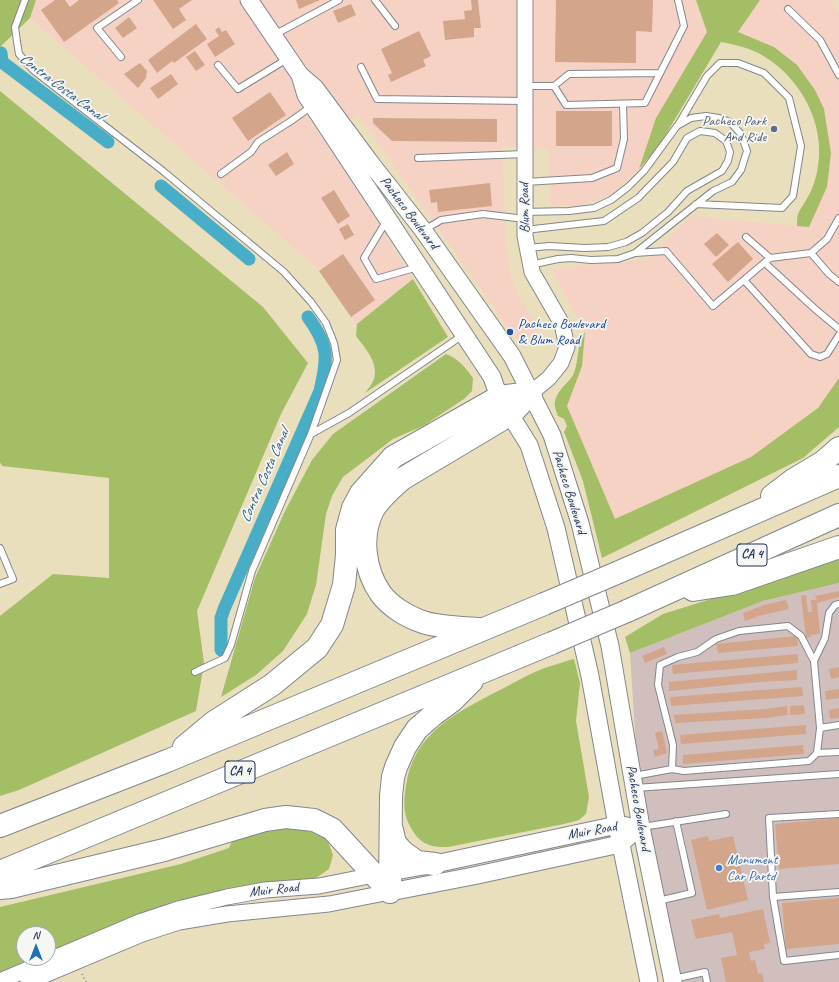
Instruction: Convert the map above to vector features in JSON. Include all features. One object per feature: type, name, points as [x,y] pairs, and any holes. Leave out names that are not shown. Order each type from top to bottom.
[{"type":"highway","points":[[167,761],[214,722],[272,685],[317,648],[332,625],[343,590],[348,530],[353,508],[361,493],[393,458],[505,406],[531,392]]},
{"type":"highway","points":[[483,629],[422,622],[399,611],[381,595],[374,582],[366,558],[366,533],[374,510],[387,492],[402,479],[505,406]]},
{"type":"highway","points":[[750,515],[793,480],[823,462],[839,448]]},
{"type":"highway","points":[[0,826],[167,761],[544,604],[839,476]]},
{"type":"highway","name":"CA 4","points":[[0,872],[552,643],[627,611],[839,515]]},
{"type":"highway","points":[[664,594],[732,584],[839,547]]},
{"type":"highway","points":[[385,880],[393,777],[405,747],[417,729],[452,701],[481,672]]},
{"type":"highway","points":[[0,888],[11,887],[164,850],[265,820],[286,817],[314,820],[332,829],[385,880]]},
{"type":"highway","points":[[390,826],[395,843],[403,852],[417,862],[435,864]]},
{"type":"main road","name":"Pacheco Boulevard","points":[[249,0],[300,75],[315,88],[369,161],[423,230],[512,356],[552,435],[580,523],[610,646],[641,827],[672,981]]},
{"type":"main road","name":"Pacheco Boulevard","points":[[300,75],[306,95],[492,377],[505,406],[529,445],[556,528],[590,676],[620,844],[649,982]]},
{"type":"main road","name":"Muir Road","points":[[385,880],[435,864],[617,825],[641,827]]},
{"type":"main road","name":"Muir Road","points":[[385,880],[473,876],[620,844],[641,827]]},
{"type":"street","name":"Blum Road","points":[[525,0],[525,220],[527,248],[532,272],[562,324],[567,347],[561,363],[549,378],[531,392]]},
{"type":"street","name":"Muir Road","points":[[0,981],[142,920],[178,909],[227,897],[265,890],[385,880]]},
{"type":"street","name":"Muir Road","points":[[28,982],[142,934],[179,922],[227,914],[330,904],[385,880]]},
{"type":"lane","points":[[25,0],[15,27],[19,54],[33,70],[163,171],[284,272],[312,302],[326,324],[334,343],[337,360],[312,434],[252,571],[231,645],[225,658],[195,672]]},
{"type":"lane","points":[[121,58],[97,28],[138,0]]},
{"type":"lane","points":[[274,35],[339,0]]},
{"type":"lane","points":[[375,0],[395,26]]},
{"type":"lane","points":[[554,86],[566,105],[645,103],[684,26],[678,0]]},
{"type":"lane","points":[[788,9],[820,40],[839,75]]},
{"type":"lane","points":[[218,65],[238,89],[289,58]]},
{"type":"lane","points":[[525,220],[569,211],[594,208],[611,200],[628,187],[644,171],[677,126],[707,76],[720,64],[738,64],[764,73],[789,98],[802,146],[793,196],[782,208],[696,204]]},
{"type":"lane","points":[[361,67],[377,99],[525,101]]},
{"type":"lane","points":[[525,86],[554,86],[569,74],[660,73]]},
{"type":"lane","points":[[525,182],[592,178],[617,168],[624,139],[623,104]]},
{"type":"lane","points":[[221,174],[251,152],[258,142],[313,105]]},
{"type":"lane","points":[[635,253],[713,191],[732,182],[741,170],[747,151],[741,134],[730,122],[719,118],[706,116],[691,118],[677,126]]},
{"type":"lane","points":[[423,230],[441,220],[484,214],[525,220],[604,221],[638,198],[672,162],[687,138],[700,131],[715,133],[726,141],[730,152],[728,161],[722,171],[687,191],[668,212],[642,233],[626,242],[608,247],[585,248],[549,246],[527,248]]},
{"type":"lane","points":[[418,158],[525,154]]},
{"type":"lane","points":[[387,219],[364,258],[376,279],[420,267]]},
{"type":"lane","points":[[530,264],[571,258],[591,260],[618,259],[635,253],[666,252],[713,306],[770,258],[811,253],[827,239],[838,222]]},
{"type":"lane","points":[[746,237],[770,258]]},
{"type":"lane","points":[[811,253],[829,274],[839,282]]},
{"type":"lane","points":[[765,263],[839,329]]},
{"type":"lane","points":[[744,280],[811,354],[820,357],[826,354],[839,335]]},
{"type":"lane","points":[[312,434],[349,413],[464,334]]},
{"type":"lane","points":[[0,548],[13,579],[0,584]]},
{"type":"lane","points":[[814,661],[825,638],[829,613],[835,605],[839,604]]},
{"type":"lane","points":[[633,782],[672,769],[684,771],[809,761],[817,753],[820,728],[814,661],[801,636],[788,626],[739,631],[716,639],[697,652],[660,665],[658,685],[673,745],[672,769]]},
{"type":"lane","points":[[820,728],[839,725]]},
{"type":"lane","points":[[817,753],[839,752]]},
{"type":"lane","points":[[633,782],[839,774]]},
{"type":"lane","points":[[641,827],[726,814]]},
{"type":"lane","points":[[839,814],[769,818],[773,897],[784,961],[839,955]]},
{"type":"lane","points":[[656,902],[692,893],[676,821]]},
{"type":"lane","points":[[773,897],[839,892]]},
{"type":"lane","points":[[672,981],[705,972],[708,982]]},
{"type":"shaded area","points":[[36,0],[696,0],[708,32],[656,118],[639,169],[615,192],[604,198],[583,205],[550,206],[549,149],[502,146],[506,241],[511,277],[520,297],[539,330],[519,343],[359,116],[324,135],[413,279],[357,324],[319,270],[30,18]]},
{"type":"shaded area","points":[[760,0],[831,0],[839,13],[839,378],[818,408],[751,457],[615,519],[567,406],[582,366],[585,332],[551,269],[648,259],[691,216],[809,227],[831,153],[824,109],[748,36],[738,32]]},
{"type":"shaded area","points":[[839,583],[839,982],[673,982],[641,827],[630,653],[763,601]]},
{"type":"green space","points":[[0,0],[36,0],[30,18],[0,47]]},
{"type":"green space","points":[[696,0],[760,0],[738,32],[774,47],[797,65],[815,90],[824,109],[831,153],[827,187],[809,227],[797,226],[797,220],[799,211],[812,190],[817,172],[819,154],[818,136],[814,119],[807,102],[785,73],[771,61],[748,49],[721,42],[659,146],[639,169],[656,118],[707,32]]},
{"type":"green space","points":[[0,91],[263,307],[308,363],[281,414],[197,611],[204,663],[196,711],[19,790],[0,796],[0,616],[53,574],[109,578],[109,478],[2,466],[0,462]]},
{"type":"green space","points":[[413,279],[448,337],[365,393],[374,379],[375,367],[367,351],[356,336],[357,324]]},
{"type":"green space","points":[[585,332],[582,366],[567,406],[615,519],[751,457],[818,408],[839,378],[839,427],[803,458],[602,558],[583,481],[564,432],[567,426],[564,419],[558,416],[555,405],[558,394],[574,373],[579,346]]},
{"type":"green space","points":[[446,354],[455,358],[473,378],[472,391],[464,399],[423,426],[393,439],[343,477],[332,496],[326,514],[316,585],[307,614],[283,651],[256,675],[221,697],[255,578],[285,511],[312,460],[333,434]]},
{"type":"green space","points":[[839,558],[839,583],[763,601],[630,653],[625,637],[663,614]]},
{"type":"green space","points":[[574,659],[580,683],[576,721],[589,797],[586,814],[579,820],[564,824],[448,847],[428,845],[419,839],[411,829],[406,818],[404,804],[410,768],[417,752],[426,739],[451,718],[480,700],[536,671]]},
{"type":"green space","points":[[288,828],[308,831],[327,839],[333,855],[329,869],[316,878],[236,888],[175,901],[131,918],[56,951],[56,926],[16,926],[16,966],[18,966],[0,973],[0,907],[181,864],[229,848],[233,839],[267,830]]},
{"type":"building","points":[[55,0],[65,0],[70,7],[79,0],[117,0],[119,3],[64,42],[41,10]]},
{"type":"building","points":[[153,0],[192,0],[179,9],[186,20],[173,29]]},
{"type":"building","points":[[296,0],[320,0],[299,9]]},
{"type":"building","points":[[471,0],[478,0],[481,28],[474,28],[474,37],[445,40],[443,21],[465,19],[464,11],[472,10]]},
{"type":"building","points":[[556,0],[653,0],[652,32],[636,31],[636,63],[555,62]]},
{"type":"building","points":[[351,4],[356,15],[338,23],[333,11]]},
{"type":"building","points":[[129,17],[137,28],[123,38],[115,28]]},
{"type":"building","points":[[196,24],[207,39],[174,63],[172,61],[157,73],[148,60]]},
{"type":"building","points":[[219,27],[222,32],[226,30],[235,44],[215,57],[207,44],[219,36],[215,30]]},
{"type":"building","points":[[419,31],[431,56],[423,60],[426,66],[391,82],[388,75],[392,73],[381,49]]},
{"type":"building","points":[[195,51],[205,65],[196,71],[186,57]]},
{"type":"building","points":[[140,63],[147,71],[146,78],[138,88],[124,74]]},
{"type":"building","points":[[171,74],[178,84],[158,99],[150,88]]},
{"type":"building","points":[[270,92],[286,115],[248,141],[232,118]]},
{"type":"building","points":[[556,111],[612,111],[612,146],[556,146]]},
{"type":"building","points":[[373,118],[497,119],[497,142],[392,141],[373,123]]},
{"type":"building","points":[[287,152],[294,164],[276,176],[268,165]]},
{"type":"building","points":[[490,183],[492,206],[438,212],[437,202],[431,203],[429,190]]},
{"type":"building","points":[[334,190],[350,216],[338,224],[321,198]]},
{"type":"building","points":[[348,224],[354,235],[345,240],[339,229]]},
{"type":"building","points":[[717,233],[729,245],[716,257],[704,244]]},
{"type":"building","points":[[738,242],[753,259],[728,282],[712,264]]},
{"type":"building","points":[[343,254],[375,300],[351,317],[319,271]]},
{"type":"building","points":[[839,591],[839,597],[817,603],[820,634],[811,635],[811,637],[806,638],[801,596],[806,595],[808,612],[812,612],[811,600],[817,600],[815,596]]},
{"type":"building","points":[[786,600],[789,609],[745,621],[743,613],[764,605]]},
{"type":"building","points":[[797,636],[798,646],[718,653],[716,644]]},
{"type":"building","points":[[664,647],[667,654],[645,663],[642,656]]},
{"type":"building","points":[[798,654],[798,663],[673,674],[672,665]]},
{"type":"building","points":[[839,667],[839,677],[831,679],[829,669]]},
{"type":"building","points":[[797,670],[797,680],[759,682],[669,691],[669,682]]},
{"type":"building","points":[[802,687],[803,696],[671,706],[670,697]]},
{"type":"building","points":[[839,689],[839,698],[826,700],[825,691]]},
{"type":"building","points":[[804,705],[805,714],[790,715],[790,706]]},
{"type":"building","points":[[787,706],[788,715],[766,718],[675,723],[674,715],[765,709]]},
{"type":"building","points":[[839,708],[839,718],[830,719],[829,710]]},
{"type":"building","points":[[806,725],[806,734],[681,744],[680,735]]},
{"type":"building","points":[[662,731],[667,753],[655,757],[653,750],[659,749],[655,733]]},
{"type":"building","points":[[803,745],[804,754],[683,764],[683,755]]},
{"type":"building","points":[[839,818],[839,864],[779,869],[775,824]]},
{"type":"building","points":[[708,836],[709,841],[733,836],[748,900],[707,910],[691,840]]},
{"type":"building","points":[[839,898],[839,944],[786,949],[782,903]]},
{"type":"building","points":[[763,909],[770,943],[764,944],[765,949],[749,952],[751,961],[755,960],[758,974],[762,973],[764,982],[726,982],[721,958],[737,955],[732,932],[696,939],[691,920],[719,914],[720,918]]},
{"type":"waterway","name":"Contra Costa Canal","points":[[1,53],[2,62],[108,142]]},
{"type":"waterway","name":"Contra Costa Canal","points":[[161,186],[249,259]]},
{"type":"waterway","name":"Contra Costa Canal","points":[[221,650],[221,618],[224,609],[320,391],[325,352],[320,336],[308,317]]},
{"type":"place","name":"Pacheco Park And Ride","points":[[774,129]]},
{"type":"place","name":"Pacheco Boulevard & Blum Road","points":[[510,332]]},
{"type":"place","name":"Monument Car Partd","points":[[719,868]]}]
